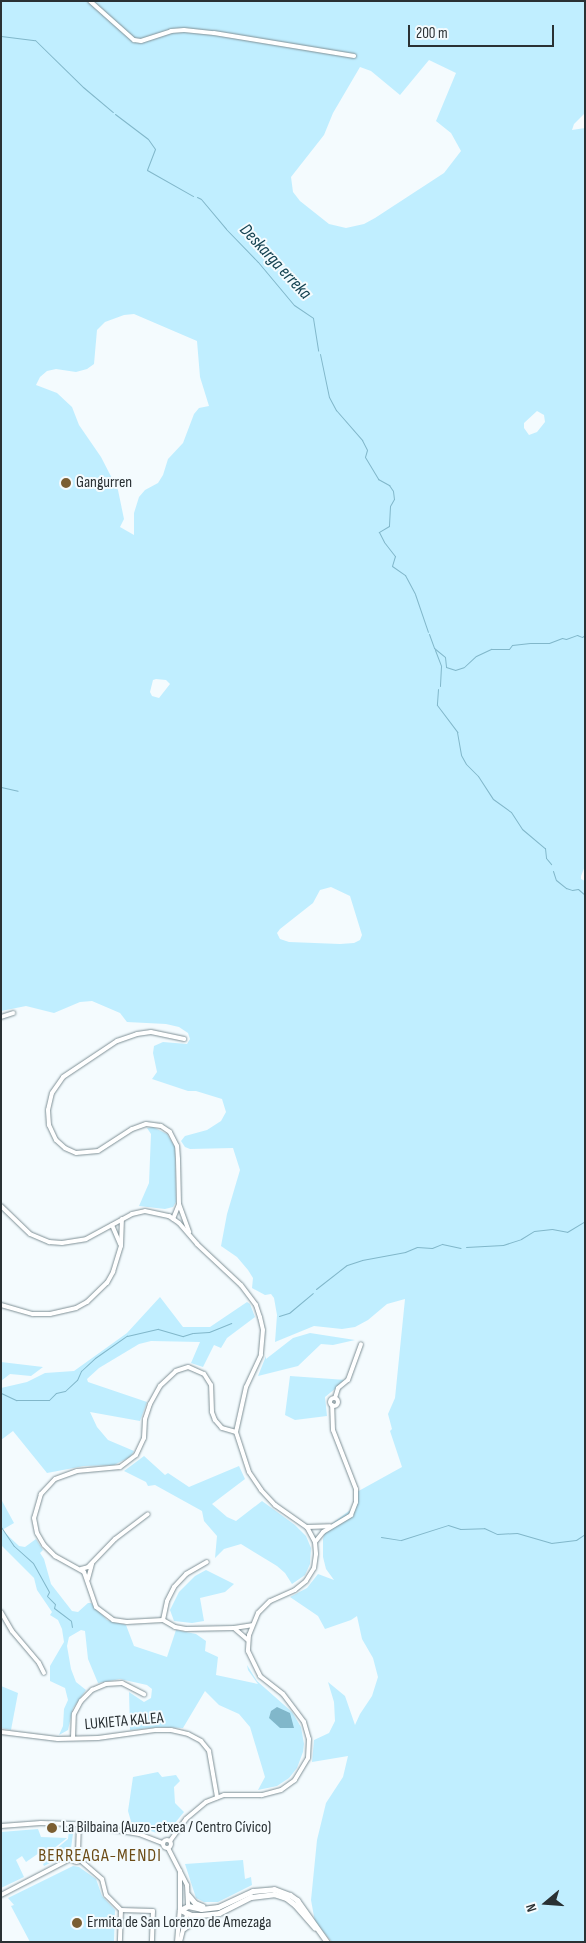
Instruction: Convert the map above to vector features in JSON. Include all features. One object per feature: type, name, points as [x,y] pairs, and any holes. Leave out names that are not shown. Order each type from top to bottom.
[{"type":"street","points":[[90,1],[134,40],[141,41],[171,31],[214,32],[354,56]]},
{"type":"street","points":[[1,1017],[13,1013]]},
{"type":"street","points":[[184,1039],[151,1032],[137,1034],[116,1041],[63,1077],[52,1094],[48,1110],[49,1125],[56,1140],[65,1148],[76,1152],[98,1151],[132,1128],[146,1124],[165,1129],[173,1136],[177,1146],[179,1204],[189,1233]]},
{"type":"street","points":[[173,1219],[179,1204]]},
{"type":"street","points":[[1,1206],[30,1234],[50,1242],[74,1242],[86,1239],[132,1214],[145,1211],[173,1219],[189,1233],[203,1250],[242,1285],[253,1300],[260,1317],[263,1330],[261,1355],[246,1387],[236,1432],[249,1472],[261,1490],[275,1505],[307,1527],[315,1542],[316,1562],[306,1581],[295,1590],[270,1601],[258,1614],[252,1625],[248,1640],[250,1660],[260,1676],[283,1694],[304,1722],[309,1750],[306,1763],[298,1776],[281,1790],[262,1795],[224,1795],[206,1802],[186,1819],[170,1841],[171,1846],[168,1848]]},
{"type":"street","points":[[1,1305],[33,1314],[50,1314],[76,1308],[93,1298],[106,1283],[118,1260],[121,1246],[122,1219]]},
{"type":"street","points":[[112,1225],[121,1246]]},
{"type":"street","points":[[307,1527],[331,1526],[345,1520],[351,1515],[357,1495],[333,1430],[330,1400],[335,1398],[338,1388],[348,1380],[361,1344]]},
{"type":"street","points":[[236,1432],[222,1428],[215,1420],[212,1385],[204,1374],[188,1367],[176,1371],[157,1390],[150,1404],[142,1444],[131,1460],[113,1469],[77,1471],[58,1478],[41,1494],[34,1518],[40,1540],[55,1556],[81,1570],[87,1580],[93,1601],[107,1617],[120,1622],[163,1620],[175,1627],[186,1629],[234,1628],[252,1625]]},
{"type":"street","points":[[81,1570],[93,1562],[115,1539],[148,1514]]},
{"type":"street","points":[[315,1542],[331,1526]]},
{"type":"street","points":[[87,1580],[93,1562]]},
{"type":"street","points":[[163,1620],[167,1602],[174,1587],[186,1574],[207,1562]]},
{"type":"street","points":[[1,1612],[12,1631],[39,1663],[44,1673]]},
{"type":"street","points":[[234,1628],[248,1640]]},
{"type":"street","points":[[73,1738],[74,1714],[81,1701],[92,1690],[106,1684],[122,1684],[144,1694]]},
{"type":"street","name":"LUKIETA KALEA","points":[[1,1732],[58,1739],[98,1738],[156,1730],[188,1734],[201,1741],[208,1751],[216,1784],[217,1797]]},
{"type":"street","name":"LUKIETA KALEA","points":[[216,1784],[224,1795]]},
{"type":"street","points":[[1,1826],[41,1823],[79,1824],[139,1834],[163,1843],[164,1848],[168,1848],[180,1871],[188,1895],[187,1914],[178,1942]]},
{"type":"street","points":[[79,1824],[78,1852],[81,1856],[80,1860]]},
{"type":"street","points":[[163,1843],[166,1840],[170,1841]]},
{"type":"street","points":[[1,1895],[72,1858],[72,1854],[78,1852]]},
{"type":"street","points":[[72,1858],[75,1861],[80,1860],[102,1879],[106,1895],[120,1910],[120,1942]]},
{"type":"street","points":[[178,1942],[180,1871]]},
{"type":"street","points":[[180,1910],[188,1906],[218,1907],[253,1891],[264,1889],[283,1892],[297,1900],[327,1942]]},
{"type":"street","points":[[180,1910],[187,1914],[201,1915],[229,1909],[251,1897],[274,1894],[286,1898],[295,1905],[327,1942]]},
{"type":"street","points":[[188,1895],[195,1903],[208,1908]]},
{"type":"street","points":[[120,1910],[153,1911],[152,1942]]},
{"type":"street","points":[[184,1928],[201,1915]]},
{"type":"shaded area","points":[[1,1],[585,1],[585,113],[574,124],[572,130],[585,128],[585,866],[581,879],[585,881],[585,1942],[332,1942],[315,1922],[311,1900],[317,1840],[326,1803],[343,1777],[348,1756],[312,1762],[314,1740],[329,1733],[335,1721],[334,1702],[328,1682],[345,1696],[355,1725],[372,1696],[378,1677],[373,1658],[362,1639],[357,1616],[325,1629],[318,1616],[290,1597],[307,1588],[318,1574],[334,1580],[326,1569],[323,1557],[325,1532],[330,1525],[353,1508],[355,1493],[402,1467],[390,1431],[392,1429],[388,1414],[395,1398],[405,1299],[387,1304],[368,1320],[355,1327],[342,1329],[314,1326],[275,1342],[277,1315],[274,1298],[271,1294],[265,1295],[252,1288],[253,1278],[248,1270],[237,1257],[221,1246],[227,1214],[240,1170],[233,1148],[190,1149],[185,1147],[181,1141],[185,1136],[207,1130],[221,1121],[226,1112],[222,1099],[196,1091],[188,1091],[152,1079],[157,1072],[153,1053],[154,1046],[163,1042],[187,1044],[190,1039],[188,1033],[179,1027],[166,1024],[127,1022],[120,1013],[92,1001],[80,1002],[54,1013],[26,1006],[1,1011]],"holes":[[[429,60],[456,73],[436,121],[451,133],[461,151],[444,173],[375,218],[364,224],[346,228],[329,224],[300,201],[293,192],[291,177],[324,135],[333,113],[360,67],[371,71],[400,95]],[[134,314],[197,341],[200,377],[209,406],[199,408],[194,414],[183,443],[168,459],[163,475],[158,483],[145,490],[139,497],[134,513],[134,535],[120,527],[124,519],[118,490],[101,457],[79,425],[72,407],[57,393],[36,385],[40,377],[47,371],[56,369],[76,372],[87,369],[94,364],[97,330],[105,322],[124,315]],[[537,411],[544,415],[545,422],[537,432],[529,435],[524,428],[524,423]],[[153,680],[166,680],[170,684],[159,698],[152,696],[150,692]],[[331,887],[350,896],[362,935],[360,940],[354,943],[340,944],[289,942],[280,939],[277,933],[280,929],[313,903],[320,890]]]},
{"type":"shaded area","points":[[153,1127],[167,1134],[175,1147],[176,1202],[173,1207],[165,1209],[139,1206],[149,1183],[151,1134],[147,1128]]},
{"type":"shaded area","points":[[160,1297],[183,1327],[210,1327],[247,1302],[250,1304],[255,1317],[227,1338],[221,1348],[214,1345],[203,1367],[191,1363],[200,1342],[151,1341],[139,1344],[99,1368],[87,1379],[88,1382],[147,1402],[140,1421],[90,1412],[97,1427],[108,1440],[134,1451],[130,1457],[114,1465],[84,1466],[47,1473],[13,1431],[1,1440],[1,1388],[27,1382],[45,1373],[74,1371],[127,1333]]},
{"type":"shaded area","points":[[310,1333],[355,1340],[333,1345],[321,1344],[298,1366],[258,1376],[266,1356],[266,1359],[293,1338]]},
{"type":"shaded area","points":[[1,1362],[43,1367],[31,1376],[10,1374],[1,1381]]},
{"type":"shaded area","points":[[290,1376],[346,1380],[325,1397],[327,1416],[295,1420],[285,1415]]},
{"type":"shaded area","points":[[144,1456],[165,1475],[168,1473],[189,1487],[239,1466],[245,1479],[212,1504],[227,1517],[236,1521],[262,1501],[295,1525],[306,1536],[311,1548],[310,1564],[305,1575],[292,1584],[285,1573],[277,1566],[241,1544],[224,1549],[215,1558],[217,1536],[204,1521],[202,1511],[155,1485],[148,1486],[146,1482],[124,1471]]},
{"type":"shaded area","points":[[1,1499],[14,1523],[2,1530],[19,1546],[25,1547],[36,1539],[43,1550],[40,1553],[44,1559],[51,1584],[72,1611],[78,1612],[88,1603],[91,1603],[107,1620],[126,1625],[134,1646],[167,1657],[176,1630],[196,1634],[206,1641],[205,1651],[218,1657],[216,1675],[258,1684],[248,1670],[247,1665],[257,1681],[292,1712],[301,1727],[304,1744],[303,1752],[297,1768],[289,1778],[277,1786],[258,1790],[265,1777],[250,1727],[239,1714],[219,1705],[205,1691],[183,1728],[160,1727],[130,1730],[129,1692],[144,1702],[151,1698],[152,1689],[147,1685],[120,1679],[98,1683],[88,1659],[85,1631],[81,1630],[69,1637],[67,1646],[71,1669],[76,1682],[86,1690],[73,1708],[68,1730],[59,1735],[63,1726],[64,1709],[68,1700],[65,1688],[50,1681],[50,1666],[64,1642],[62,1629],[58,1620],[50,1615],[52,1612],[37,1590],[34,1578],[1,1545]]},
{"type":"shaded area","points":[[206,1570],[234,1584],[225,1592],[200,1598],[204,1621],[192,1623],[174,1621],[170,1610],[179,1592],[195,1576]]},
{"type":"shaded area","points":[[1,1686],[18,1693],[11,1730],[1,1728]]},
{"type":"shaded area","points":[[277,1707],[290,1713],[294,1728],[280,1728],[269,1718],[271,1711]]},
{"type":"shaded area","points":[[158,1772],[162,1777],[176,1775],[180,1781],[174,1787],[175,1803],[184,1812],[170,1829],[157,1833],[132,1825],[128,1811],[133,1777]]},
{"type":"shaded area","points":[[38,1829],[41,1837],[67,1838],[43,1857],[39,1853],[26,1862],[22,1856],[16,1860],[24,1877],[1,1888],[1,1832]]},
{"type":"shaded area","points":[[69,1830],[73,1834],[71,1848],[66,1855],[44,1866],[43,1864],[46,1862],[44,1859],[68,1839]]},
{"type":"shaded area","points":[[243,1860],[245,1879],[251,1877],[252,1885],[218,1902],[204,1902],[196,1898],[185,1864]]},
{"type":"shaded area","points":[[73,1866],[79,1867],[96,1879],[102,1896],[115,1910],[114,1941],[30,1942],[11,1906],[14,1905],[8,1898]]},
{"type":"waterway","name":"Deskarga erreka","points":[[1,36],[35,40],[83,87],[113,112]]},
{"type":"waterway","name":"Deskarga erreka","points":[[115,114],[148,139],[155,149],[147,170],[193,196]]},
{"type":"waterway","name":"Deskarga erreka","points":[[197,197],[201,199],[226,229],[258,262],[294,305],[313,318],[318,351]]},
{"type":"waterway","name":"Deskarga erreka","points":[[320,354],[329,397],[336,410],[362,440],[367,450],[365,457],[378,479],[389,485],[393,491],[394,499],[390,506],[389,526],[379,532],[395,556],[392,566],[405,575],[415,594],[428,632]]},
{"type":"waterway","name":"Deskarga erreka","points":[[429,634],[434,648],[445,657],[446,667],[455,670],[464,667],[476,656],[491,649],[509,649],[512,645],[549,643],[562,638],[566,639],[577,635],[582,637],[585,635]]},
{"type":"waterway","points":[[435,650],[441,666],[440,686]]},
{"type":"waterway","points":[[438,689],[437,705],[457,732],[461,755],[466,764],[478,776],[493,799],[511,812],[522,829],[545,848],[546,858],[551,864]]},
{"type":"waterway","points":[[1,787],[18,791]]},
{"type":"waterway","points":[[553,871],[556,880],[566,888],[578,889],[585,895]]},
{"type":"waterway","points":[[466,1247],[503,1245],[521,1239],[534,1231],[552,1229],[567,1232],[585,1221]]},
{"type":"waterway","points":[[316,1289],[347,1265],[362,1260],[405,1252],[417,1247],[432,1248],[442,1244],[461,1248]]},
{"type":"waterway","points":[[279,1316],[289,1313],[313,1293]]},
{"type":"waterway","points":[[1,1393],[16,1400],[49,1400],[56,1393],[65,1391],[77,1380],[81,1371],[95,1358],[127,1336],[158,1329],[183,1336],[209,1332],[231,1323]]},
{"type":"waterway","points":[[381,1537],[401,1540],[448,1525],[460,1529],[484,1528],[497,1534],[517,1533],[551,1543],[576,1540],[585,1534]]},
{"type":"waterway","points":[[1,1527],[14,1546],[33,1563],[49,1592],[47,1596],[55,1604],[54,1608],[71,1621],[72,1627]]},
{"type":"place","name":"Gangurren","points":[[66,483]]},
{"type":"place","name":"La Bilbaina (Auzo-etxea / Centro Cívico)","points":[[52,1828]]},
{"type":"place","name":"Ermita de San Lorenzo de Amezaga","points":[[77,1923]]},
{"type":"district","name":"BERREAGA-MENDI","points":[[100,1856]]}]
